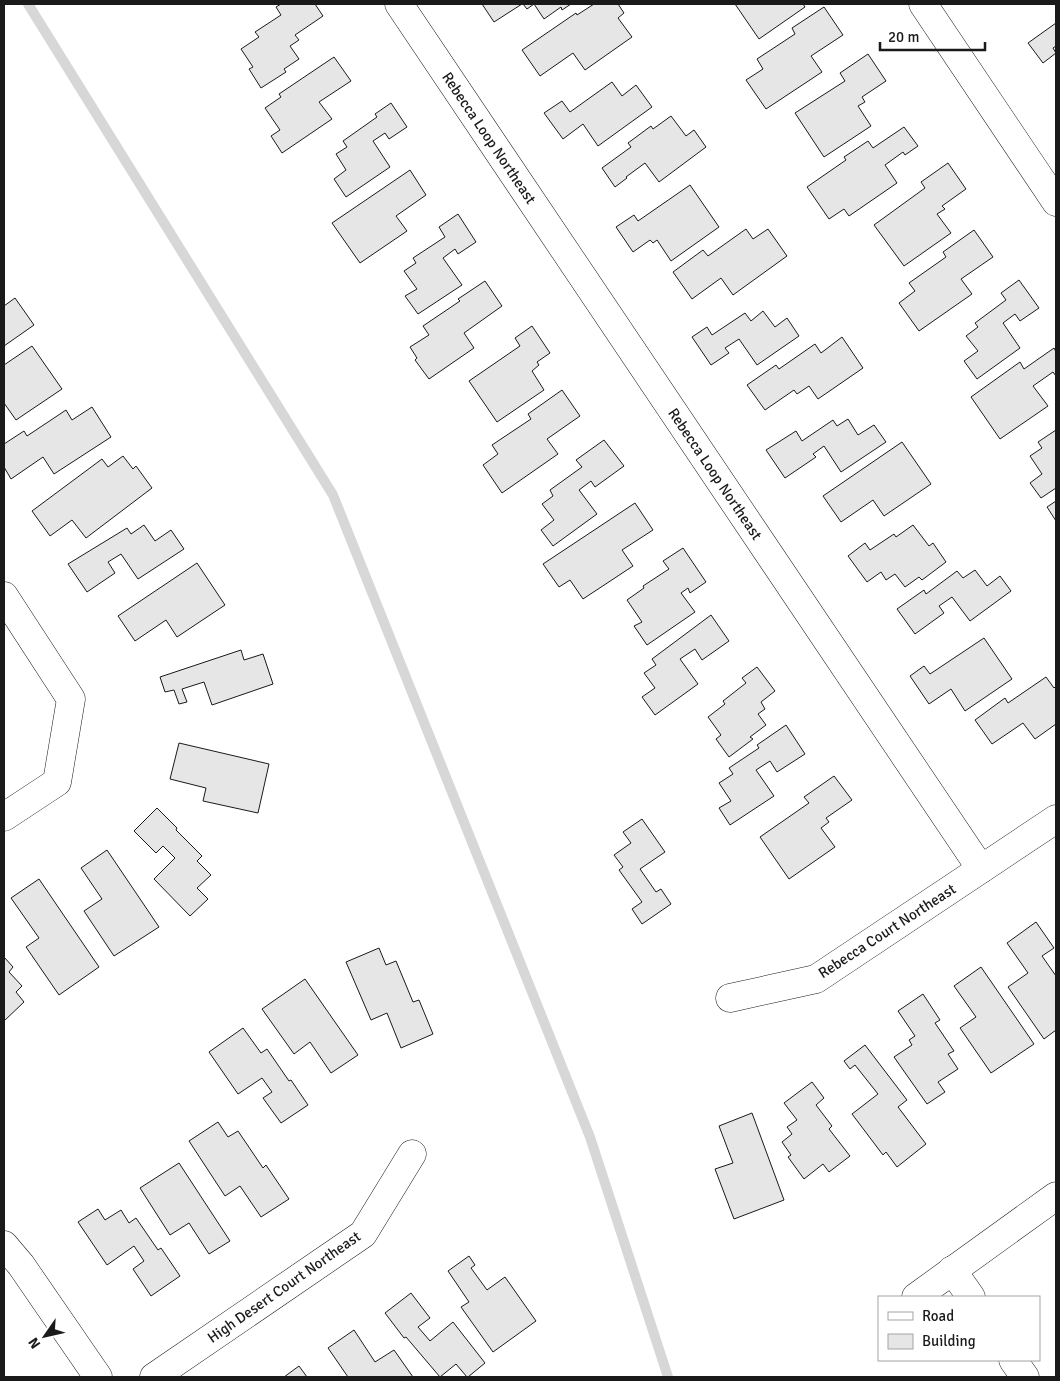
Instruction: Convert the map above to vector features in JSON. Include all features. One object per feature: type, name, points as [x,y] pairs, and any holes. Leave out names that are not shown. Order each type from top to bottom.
[{"type":"street","name":"Rebecca Loop Northeast","points":[[399,4],[981,869]]},
{"type":"street","points":[[924,4],[1056,202]]},
{"type":"street","points":[[4,596],[71,699],[57,782],[4,817]]},
{"type":"street","points":[[981,869],[1056,819]]},
{"type":"street","name":"Rebecca Court Northeast","points":[[730,998],[816,979],[981,869]]},
{"type":"street","name":"High Desert Court Northeast","points":[[154,1377],[363,1234],[412,1154]]},
{"type":"street","points":[[917,1296],[1056,1196]]},
{"type":"street","points":[[4,1245],[21,1265],[98,1377]]},
{"type":"street","points":[[952,1270],[970,1296]]},
{"type":"street","points":[[1014,1361],[1025,1377]]},
{"type":"building","points":[[281,4],[315,4],[323,16],[295,35],[299,40],[290,46],[299,59],[284,69],[286,72],[261,88],[249,69],[253,67],[241,49],[259,37],[255,32],[281,15],[276,7]]},
{"type":"building","points":[[482,4],[522,4],[494,22]]},
{"type":"building","points":[[523,4],[534,4],[527,9]]},
{"type":"building","points":[[534,4],[571,4],[562,10],[561,7],[544,19]]},
{"type":"building","points":[[594,4],[618,4],[624,13],[618,18],[632,37],[585,70],[573,53],[540,76],[522,50],[576,13],[577,15]]},
{"type":"building","points":[[735,4],[803,4],[805,7],[759,39]]},
{"type":"building","points":[[824,7],[843,35],[811,56],[822,72],[766,109],[746,80],[763,69],[757,59],[795,34],[792,28]]},
{"type":"building","points":[[1056,23],[1056,46],[1053,48],[1056,53],[1043,63],[1028,43]]},
{"type":"building","points":[[868,54],[886,81],[862,97],[865,102],[858,106],[871,126],[824,157],[795,113],[845,81],[840,73]]},
{"type":"building","points":[[334,57],[351,81],[319,102],[332,119],[282,153],[271,136],[280,130],[265,108],[281,97],[279,94]]},
{"type":"building","points":[[612,82],[622,96],[636,85],[652,107],[598,146],[583,124],[563,139],[544,113],[562,101],[570,112]]},
{"type":"building","points":[[391,103],[407,127],[389,139],[385,133],[373,141],[390,167],[346,197],[334,179],[346,170],[336,154],[347,147],[343,141],[377,117],[375,114]]},
{"type":"building","points":[[671,116],[686,136],[694,130],[706,147],[659,182],[645,163],[615,187],[602,168],[631,147],[628,143],[651,126],[653,129]]},
{"type":"building","points":[[904,127],[918,146],[905,155],[903,152],[885,165],[897,183],[849,216],[844,209],[829,219],[807,187],[846,160],[844,157],[868,141],[873,148]]},
{"type":"building","points":[[948,163],[966,189],[942,206],[945,209],[937,214],[951,233],[904,266],[874,225],[925,188],[921,182]]},
{"type":"building","points":[[410,170],[426,195],[396,216],[407,231],[360,263],[332,223]]},
{"type":"building","points":[[690,185],[719,227],[671,261],[657,240],[653,243],[650,240],[633,252],[616,227],[634,215],[638,221]]},
{"type":"building","points":[[458,214],[476,242],[458,254],[455,249],[443,258],[462,285],[418,314],[405,296],[417,289],[404,271],[416,263],[413,258],[445,237],[439,227]]},
{"type":"building","points":[[746,229],[753,239],[768,229],[787,256],[733,295],[721,278],[692,299],[673,272],[703,250],[708,256]]},
{"type":"building","points":[[974,230],[993,257],[961,279],[972,294],[919,331],[899,303],[915,291],[909,283],[946,257],[943,252]]},
{"type":"building","points":[[1019,280],[1039,308],[1020,321],[1015,314],[1003,323],[1020,348],[977,379],[964,361],[978,351],[966,336],[978,327],[975,323],[1006,300],[1001,293]]},
{"type":"building","points":[[485,281],[502,306],[464,333],[474,348],[429,379],[415,360],[417,358],[410,347],[429,335],[423,326],[460,301],[458,299]]},
{"type":"building","points":[[15,298],[34,325],[4,346],[4,306]]},
{"type":"building","points":[[763,311],[775,327],[787,318],[799,336],[757,365],[739,339],[725,348],[729,353],[711,365],[692,337],[707,327],[712,335],[745,313],[751,321]]},
{"type":"building","points":[[532,326],[550,353],[537,362],[539,365],[532,371],[544,390],[497,422],[469,381],[520,346],[515,338]]},
{"type":"building","points":[[842,337],[863,368],[818,399],[809,386],[797,394],[794,390],[765,410],[747,385],[776,365],[779,369],[815,344],[821,353]]},
{"type":"building","points":[[32,346],[62,389],[16,420],[4,403],[4,365]]},
{"type":"building","points":[[1054,348],[1056,352],[1056,376],[1053,372],[1033,386],[1048,406],[1000,439],[971,397],[1020,362],[1024,369]]},
{"type":"building","points":[[562,390],[580,416],[547,439],[558,454],[502,493],[483,465],[498,454],[492,445],[531,419],[528,414]]},
{"type":"building","points":[[92,407],[111,437],[54,474],[43,457],[11,479],[4,467],[4,444],[24,431],[27,436],[66,410],[72,420]]},
{"type":"building","points":[[848,419],[858,435],[874,425],[886,442],[841,472],[824,446],[813,454],[816,457],[785,478],[766,450],[796,431],[802,441],[833,420],[837,426]]},
{"type":"building","points":[[1056,430],[1056,488],[1041,498],[1030,483],[1042,474],[1030,456],[1042,448],[1038,442]]},
{"type":"building","points":[[604,440],[624,466],[595,487],[591,481],[579,490],[597,514],[553,546],[541,530],[554,520],[542,504],[553,496],[550,490],[582,467],[576,460]]},
{"type":"building","points":[[902,442],[931,484],[884,516],[873,500],[841,522],[823,496]]},
{"type":"building","points":[[123,456],[133,469],[136,466],[152,488],[86,538],[72,520],[50,536],[32,511],[102,459],[108,467]]},
{"type":"building","points":[[1056,501],[1056,521],[1047,507]]},
{"type":"building","points":[[635,503],[653,530],[622,550],[633,566],[583,599],[570,580],[559,587],[543,564]]},
{"type":"building","points":[[144,525],[155,541],[171,530],[184,549],[138,579],[121,554],[108,562],[115,573],[87,592],[68,564],[127,528],[131,534]]},
{"type":"building","points":[[913,525],[929,546],[933,543],[946,562],[922,580],[919,577],[905,587],[895,574],[886,580],[881,572],[867,582],[848,556],[865,543],[870,550],[894,534],[896,537]]},
{"type":"building","points":[[683,548],[706,582],[690,593],[688,588],[681,593],[695,612],[647,645],[634,626],[642,622],[627,600],[644,588],[643,586],[669,569],[663,561]]},
{"type":"building","points":[[197,563],[225,605],[177,637],[166,620],[135,641],[118,616]]},
{"type":"building","points":[[975,570],[987,586],[1000,576],[1011,591],[970,621],[952,597],[939,606],[944,613],[915,634],[897,609],[924,590],[926,594],[957,571],[963,578]]},
{"type":"building","points":[[711,615],[729,641],[702,660],[695,649],[680,659],[698,684],[655,715],[642,697],[655,688],[644,673],[656,665],[652,659]]},
{"type":"building","points":[[984,638],[1012,679],[965,711],[951,689],[929,704],[910,676],[924,666],[930,674]]},
{"type":"building","points":[[241,650],[244,660],[263,654],[273,684],[212,705],[204,682],[182,689],[187,702],[179,704],[174,690],[165,692],[160,677]]},
{"type":"building","points":[[757,667],[775,691],[761,702],[765,709],[758,714],[766,725],[750,737],[753,739],[729,757],[716,739],[721,735],[708,717],[725,704],[723,701],[746,683],[742,678]]},
{"type":"building","points":[[1046,677],[1054,688],[1056,686],[1056,724],[1035,739],[1023,723],[992,744],[975,720],[1005,698],[1008,703]]},
{"type":"building","points":[[786,725],[805,754],[777,772],[770,761],[756,770],[774,796],[730,825],[719,808],[731,801],[719,783],[733,774],[729,768],[759,748],[757,745]]},
{"type":"building","points":[[179,743],[269,764],[258,813],[203,801],[206,788],[170,779]]},
{"type":"building","points":[[834,776],[852,800],[826,818],[829,822],[821,828],[835,847],[789,879],[760,837],[809,803],[804,797]]},
{"type":"building","points":[[157,808],[202,856],[197,861],[211,875],[197,888],[208,899],[190,916],[154,879],[175,858],[163,846],[156,853],[134,831]]},
{"type":"building","points":[[642,819],[665,852],[640,869],[656,892],[661,889],[671,904],[642,924],[632,909],[642,902],[619,870],[623,867],[614,855],[631,843],[623,832]]},
{"type":"building","points":[[107,850],[159,927],[114,956],[84,911],[102,899],[81,868]]},
{"type":"building","points":[[39,879],[99,967],[59,995],[26,947],[39,938],[11,898]]},
{"type":"building","points":[[1036,922],[1054,948],[1042,956],[1056,976],[1056,1030],[1044,1039],[1008,987],[1028,973],[1007,943]]},
{"type":"building","points":[[379,948],[386,965],[396,961],[413,1002],[419,1000],[433,1034],[401,1048],[387,1013],[371,1020],[346,962]]},
{"type":"building","points":[[4,957],[13,967],[9,972],[22,986],[16,992],[24,1002],[4,1021]]},
{"type":"building","points":[[981,967],[1034,1044],[991,1073],[960,1028],[976,1017],[954,986]]},
{"type":"building","points":[[305,979],[358,1055],[331,1073],[310,1042],[294,1054],[262,1009]]},
{"type":"building","points":[[923,994],[940,1020],[935,1023],[954,1051],[948,1054],[958,1069],[938,1082],[945,1092],[927,1104],[894,1057],[912,1045],[909,1040],[915,1036],[898,1011]]},
{"type":"building","points":[[243,1028],[261,1053],[267,1049],[308,1105],[281,1123],[263,1098],[272,1092],[262,1078],[238,1094],[209,1052]]},
{"type":"building","points":[[865,1045],[907,1100],[898,1107],[926,1144],[897,1167],[886,1152],[883,1155],[852,1114],[878,1094],[855,1065],[850,1069],[844,1061]]},
{"type":"building","points":[[812,1082],[824,1098],[816,1105],[832,1126],[829,1129],[850,1156],[829,1172],[823,1164],[804,1179],[788,1157],[791,1155],[782,1142],[792,1134],[787,1127],[797,1120],[784,1103]]},
{"type":"building","points":[[752,1113],[784,1200],[734,1219],[715,1169],[733,1163],[719,1126]]},
{"type":"building","points":[[218,1122],[228,1137],[238,1131],[263,1168],[266,1165],[289,1199],[261,1217],[240,1186],[225,1196],[189,1141]]},
{"type":"building","points":[[179,1163],[230,1241],[209,1254],[189,1223],[170,1235],[140,1188]]},
{"type":"building","points":[[98,1209],[105,1220],[121,1210],[129,1223],[136,1218],[158,1250],[161,1248],[180,1276],[151,1296],[133,1269],[144,1261],[134,1246],[107,1265],[78,1222]]},
{"type":"building","points":[[469,1256],[475,1265],[471,1268],[487,1290],[505,1277],[536,1321],[493,1352],[461,1307],[469,1302],[448,1271]]},
{"type":"building","points":[[411,1293],[430,1318],[418,1327],[430,1341],[453,1322],[485,1363],[468,1377],[456,1364],[440,1377],[406,1337],[404,1338],[385,1313]]},
{"type":"building","points":[[354,1330],[375,1362],[394,1350],[413,1377],[348,1377],[328,1348]]},
{"type":"building","points":[[299,1366],[307,1377],[284,1377]]},
{"type":"waterway","points":[[28,4],[333,495],[590,1137],[668,1377]]}]
